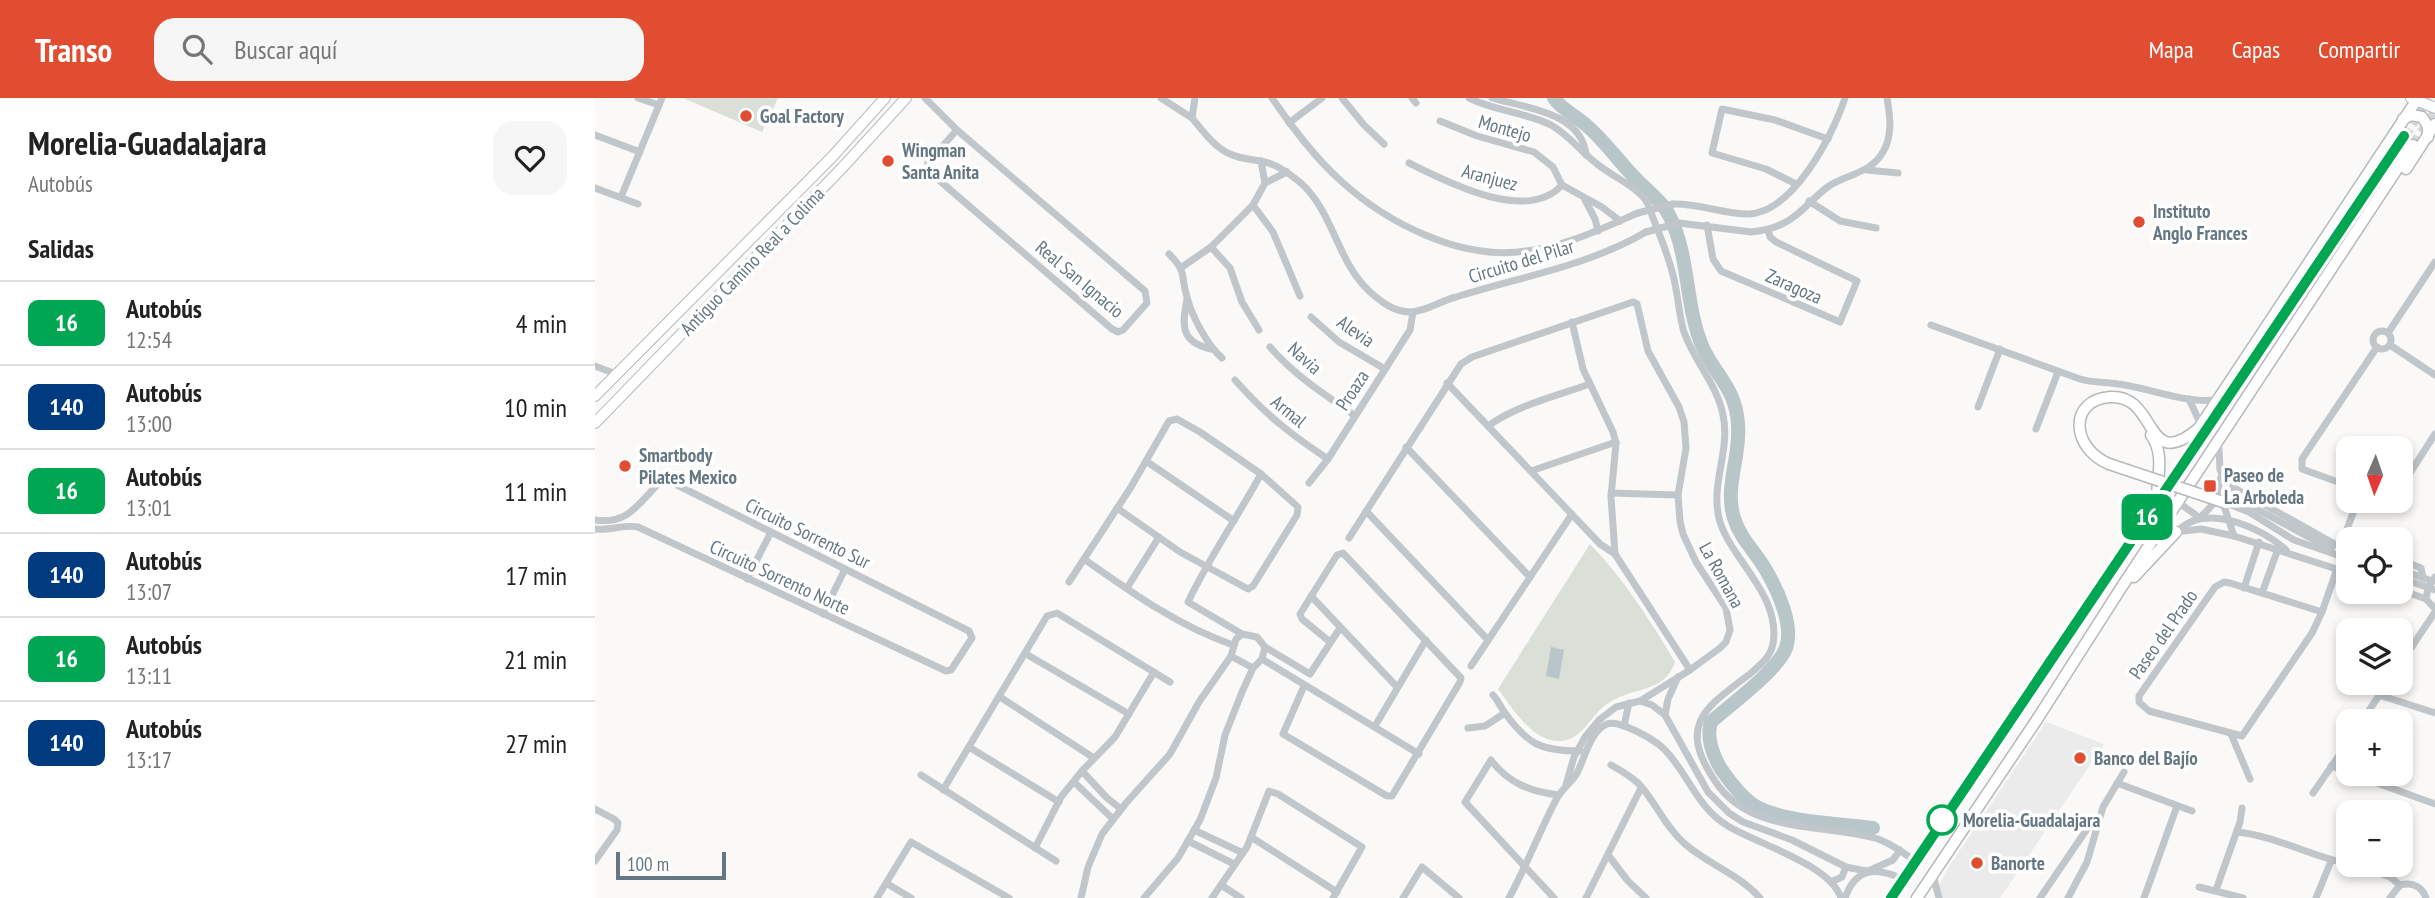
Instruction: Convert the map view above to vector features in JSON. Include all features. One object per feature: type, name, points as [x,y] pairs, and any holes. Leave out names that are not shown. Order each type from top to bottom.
[{"type":"highway","points":[[2165,491],[2169,473],[2415,99]]},
{"type":"highway","points":[[2402,120],[2411,115],[2422,117],[2428,126],[2428,137]]},
{"type":"highway","points":[[2169,517],[2182,505],[2435,124]]},
{"type":"highway","points":[[1891,898],[2404,136]]},
{"type":"highway","points":[[1917,898],[2413,145]]},
{"type":"highway","points":[[2200,426],[2181,442],[2168,443],[2158,436],[2138,408],[2128,400],[2116,397],[2100,399],[2084,411],[2080,421],[2080,435],[2089,452],[2110,462],[2226,500]]},
{"type":"highway","points":[[2110,462],[2094,449],[2084,431],[2090,413],[2099,406],[2112,402],[2123,404],[2133,412],[2156,442],[2160,466],[2157,503]]},
{"type":"highway","points":[[2121,588],[2132,580],[2176,532]]},
{"type":"main road","name":"Antiguo Camino Real a Colima","points":[[595,396],[814,176],[885,98]]},
{"type":"main road","name":"Antiguo Camino Real a Colima","points":[[595,423],[834,177],[906,98]]},
{"type":"main road","points":[[2415,99],[2435,108]]},
{"type":"street","points":[[621,197],[661,102],[638,98]]},
{"type":"street","name":"Real San Ignacio","points":[[925,98],[957,130],[1145,291],[1147,303],[1123,330],[1118,332],[1112,329],[933,175],[928,162],[957,130]]},
{"type":"street","points":[[1161,98],[1192,118],[1221,149],[1240,158],[1261,161],[1287,172],[1312,194],[1319,204],[1340,251],[1361,283],[1394,309],[1413,312]]},
{"type":"street","points":[[1192,118],[1195,98]]},
{"type":"street","name":"Circuito del Pilar","points":[[1272,98],[1289,123],[1339,179],[1367,201],[1416,230],[1458,246],[1494,252],[1525,252],[1566,242],[1638,213],[1673,204],[1739,213],[1757,213],[1773,207],[1810,167],[1828,139],[1845,98]]},
{"type":"street","points":[[1289,123],[1322,98]]},
{"type":"street","points":[[1342,98],[1384,144]]},
{"type":"street","points":[[1469,98],[1550,125],[1574,142],[1587,156],[1643,197],[1663,240],[1675,280],[1683,328],[1714,388],[1724,416],[1725,444],[1717,493],[1720,520],[1727,537],[1762,591],[1772,622],[1773,645],[1766,661],[1711,705],[1699,724],[1698,743],[1703,757],[1724,793],[1747,811],[1801,827],[1876,839],[1900,850],[1915,861]]},
{"type":"street","points":[[1492,98],[1541,111],[1565,122],[1580,134],[1587,156]]},
{"type":"street","points":[[1768,230],[1785,223],[1832,184],[1875,163],[1888,139],[1891,121],[1887,98]]},
{"type":"street","points":[[1796,184],[1766,169],[1712,153],[1722,109],[1775,120],[1828,139]]},
{"type":"street","name":"Montejo","points":[[1440,121],[1477,136],[1534,152],[1553,167],[1562,185],[1602,207],[1620,221]]},
{"type":"street","points":[[595,135],[640,152]]},
{"type":"street","points":[[1261,161],[1265,183]]},
{"type":"street","name":"Aranjuez","points":[[1409,163],[1462,187],[1517,202],[1541,199],[1556,192],[1562,185]]},
{"type":"street","points":[[1865,170],[1898,173]]},
{"type":"street","points":[[1182,267],[1211,247],[1253,205],[1265,183],[1287,172]]},
{"type":"street","points":[[595,188],[638,204]]},
{"type":"street","points":[[1585,199],[1598,231]]},
{"type":"street","points":[[1809,201],[1840,221],[1876,229]]},
{"type":"street","points":[[1253,205],[1273,232],[1300,296]]},
{"type":"street","points":[[1692,223],[1694,206]]},
{"type":"street","name":"Circuito del Pilar","points":[[1413,312],[1430,308],[1456,296],[1563,266],[1646,232],[1679,223],[1751,232],[1768,230]]},
{"type":"street","name":"Zaragoza","points":[[1707,225],[1713,258],[1721,271],[1840,322],[1857,281],[1776,243],[1768,230]]},
{"type":"street","points":[[1211,247],[1230,268],[1242,302],[1259,330]]},
{"type":"street","points":[[1170,254],[1182,267],[1187,298],[1211,349]]},
{"type":"street","points":[[2388,333],[2435,262]]},
{"type":"street","points":[[1187,298],[1185,330],[1194,343],[1211,349],[1222,358]]},
{"type":"street","name":"La Romana","points":[[1572,322],[1633,302],[1637,304],[1649,351],[1679,407],[1684,422],[1686,448],[1678,495],[1680,521],[1689,549],[1726,608],[1730,631],[1726,642],[1720,648],[1690,670],[1640,701],[1616,707],[1602,722]]},
{"type":"street","name":"Proaza","points":[[1309,483],[1328,459],[1410,330],[1413,312]]},
{"type":"street","name":"Alevia","points":[[1311,317],[1339,342],[1384,369]]},
{"type":"street","points":[[1349,538],[1457,368],[1472,357],[1572,322],[1577,351],[1616,442],[1611,493],[1615,554]]},
{"type":"street","points":[[1931,325],[2093,383],[2118,384],[2202,401],[2217,399]]},
{"type":"street","points":[[2384,331],[2388,333],[2391,337],[2390,345],[2384,349],[2377,348],[2373,342],[2376,334],[2384,331]]},
{"type":"street","points":[[2390,345],[2435,375]]},
{"type":"street","name":"Navia","points":[[1270,347],[1307,383],[1354,415]]},
{"type":"street","points":[[2336,481],[2302,469],[2302,459],[2377,348]]},
{"type":"street","points":[[1978,408],[2000,349]]},
{"type":"street","points":[[595,366],[616,374]]},
{"type":"street","points":[[2036,429],[2057,372]]},
{"type":"street","name":"Armal","points":[[1235,380],[1258,407],[1286,431],[1328,459]]},
{"type":"street","points":[[1447,383],[1600,544],[1615,554],[1690,670]]},
{"type":"street","points":[[1488,426],[1519,409],[1590,384]]},
{"type":"street","points":[[2189,398],[2200,426]]},
{"type":"street","points":[[1069,582],[1174,418],[1200,432],[1261,474],[1298,507],[1297,515],[1251,588],[1245,588],[1206,566],[1117,508]]},
{"type":"street","points":[[2413,468],[2435,434]]},
{"type":"street","points":[[1531,471],[1616,442]]},
{"type":"street","points":[[1406,447],[1530,577]]},
{"type":"street","points":[[2219,449],[2218,460],[2222,473],[2236,489],[2336,547]]},
{"type":"street","points":[[1146,461],[1234,521]]},
{"type":"street","points":[[2176,532],[2185,524],[2200,518],[2215,502],[2222,473]]},
{"type":"street","points":[[1261,474],[1206,566],[1188,603],[1242,634],[1257,637],[1265,647],[1310,674],[1340,628]]},
{"type":"street","name":"Circuito Sorrento Sur","points":[[595,520],[615,521],[624,518],[663,480],[969,631],[972,638],[948,671]]},
{"type":"street","points":[[2234,536],[2223,507],[2228,493],[2236,489]]},
{"type":"street","points":[[1611,493],[1678,495]]},
{"type":"street","points":[[2226,500],[2294,540],[2336,551]]},
{"type":"street","points":[[2182,505],[2200,518],[2228,522],[2262,533],[2288,552],[2336,569]]},
{"type":"street","points":[[1366,511],[1488,640]]},
{"type":"street","points":[[1471,666],[1572,514]]},
{"type":"street","name":"Circuito Sorrento Norte","points":[[595,529],[638,527],[948,671]]},
{"type":"street","points":[[2176,532],[2201,529],[2279,547]]},
{"type":"street","points":[[747,579],[771,532]]},
{"type":"street","points":[[2244,587],[2262,533]]},
{"type":"street","points":[[1127,588],[1159,537]]},
{"type":"street","points":[[2262,593],[2279,547]]},
{"type":"street","points":[[1304,686],[1283,734],[1389,797],[1394,794],[1461,680],[1343,553],[1337,555],[1300,617],[1331,642]]},
{"type":"street","points":[[1084,559],[1181,621],[1233,645]]},
{"type":"street","points":[[2413,564],[2421,568],[2423,578]]},
{"type":"street","points":[[823,614],[845,569]]},
{"type":"street","points":[[2231,734],[2240,737],[2243,735],[2312,633],[2336,572]]},
{"type":"street","points":[[2413,574],[2432,584]]},
{"type":"street","points":[[2413,580],[2432,584]]},
{"type":"street","name":"Paseo del Prado","points":[[2231,734],[2149,711],[2139,702],[2139,695],[2215,587],[2224,582],[2322,612]]},
{"type":"street","points":[[2426,599],[2432,584]]},
{"type":"street","points":[[2413,594],[2426,599],[2435,611],[2413,645]]},
{"type":"street","points":[[1311,596],[1397,687]]},
{"type":"street","points":[[943,790],[1047,616],[1057,613],[1170,682]]},
{"type":"street","points":[[1081,898],[1088,867],[1102,834],[1170,754],[1242,634]]},
{"type":"street","points":[[1375,726],[1426,640]]},
{"type":"street","points":[[1144,898],[1164,876],[1194,830],[1216,778],[1225,735],[1253,668],[1262,659],[1265,647]]},
{"type":"street","points":[[1026,654],[1129,714]]},
{"type":"street","points":[[1231,656],[1253,668]]},
{"type":"street","points":[[1262,659],[1419,754]]},
{"type":"street","points":[[1035,848],[1059,802],[1082,771],[1115,737],[1154,672]]},
{"type":"street","points":[[1665,715],[1668,699],[1678,677]]},
{"type":"street","points":[[1493,695],[1505,713],[1541,748],[1582,751]]},
{"type":"street","points":[[2370,709],[2379,695],[2435,713]]},
{"type":"street","points":[[999,697],[1094,758]]},
{"type":"street","points":[[1640,701],[1652,705],[1665,715],[1708,792],[1729,813],[1743,822],[1792,840],[1846,867],[1889,873],[1903,879]]},
{"type":"street","points":[[1624,726],[1629,703]]},
{"type":"street","points":[[1468,728],[1485,726],[1505,713]]},
{"type":"street","points":[[1509,898],[1566,785],[1568,772],[1602,722],[1624,726],[1654,741],[1668,754],[1694,793],[1716,818],[1833,881],[1843,898],[1856,879],[1893,860],[1900,850]]},
{"type":"street","points":[[2231,734],[2250,779]]},
{"type":"street","points":[[1668,754],[1681,745]]},
{"type":"street","points":[[969,747],[1059,802]]},
{"type":"street","points":[[2313,793],[2336,759]]},
{"type":"street","points":[[1554,898],[1465,802],[1491,760],[1503,774],[1517,784],[1536,792],[1559,795]]},
{"type":"street","points":[[1611,765],[1641,788],[1675,835],[1704,859],[1745,883],[1760,898]]},
{"type":"street","points":[[2331,766],[2336,768]]},
{"type":"street","points":[[1082,771],[1121,809]]},
{"type":"street","points":[[2069,898],[2087,862],[2098,819],[2124,772]]},
{"type":"street","points":[[921,775],[1056,861]]},
{"type":"street","points":[[1074,782],[1113,819]]},
{"type":"street","points":[[2117,783],[2192,811]]},
{"type":"street","points":[[2386,786],[2435,804]]},
{"type":"street","points":[[1586,898],[1641,788]]},
{"type":"street","points":[[1212,898],[1243,853],[1269,791],[1359,843],[1361,851],[1335,895],[1251,837]]},
{"type":"street","points":[[2144,898],[2178,806]]},
{"type":"street","points":[[2216,890],[2237,832],[2242,808]]},
{"type":"street","points":[[595,809],[618,823],[617,830],[595,861]]},
{"type":"street","points":[[2040,898],[2087,829],[2098,819]]},
{"type":"street","points":[[1194,830],[1243,853]]},
{"type":"street","points":[[2237,832],[2281,841],[2336,862]]},
{"type":"street","points":[[1188,841],[1234,864]]},
{"type":"street","points":[[877,898],[911,842],[1009,898]]},
{"type":"street","points":[[1608,855],[1628,881],[1646,898]]},
{"type":"street","points":[[2316,898],[2331,861]]},
{"type":"street","points":[[1403,898],[1422,867],[1459,898]]},
{"type":"street","points":[[1833,881],[1842,877],[1846,867]]},
{"type":"street","points":[[1933,874],[1939,898]]},
{"type":"street","points":[[2390,877],[2400,885],[2412,884],[2425,895],[2434,891]]},
{"type":"street","points":[[885,883],[911,898]]},
{"type":"street","points":[[1221,885],[1241,898]]},
{"type":"street","points":[[2390,898],[2400,885]]},
{"type":"street","points":[[2199,887],[2243,898]]},
{"type":"shaded area","name":"Goal Factory","points":[[683,98],[778,98],[762,132]]},
{"type":"shaded area","points":[[1590,544],[1636,600],[1675,662],[1664,679],[1610,702],[1570,739],[1551,740],[1528,726],[1498,689]]},
{"type":"shaded area","points":[[1551,647],[1564,650],[1559,679],[1546,676]]},
{"type":"shaded area","points":[[2046,722],[2104,744],[2000,898],[1942,898],[1940,883],[1948,868]]},
{"type":"waterway","points":[[1554,98],[1599,138],[1668,213],[1681,251],[1697,332],[1708,358],[1734,401],[1738,436],[1731,506],[1740,533],[1776,589],[1784,609],[1788,639],[1786,648],[1774,666],[1711,722],[1710,740],[1715,758],[1738,791],[1759,808],[1799,820],[1873,828]]},
{"type":"tunnel","points":[[2404,137],[2429,98]]},
{"type":"tunnel","points":[[2413,145],[2435,112]]},
{"type":"bus line","name":"16","points":[[1891,898],[2404,136]]},
{"type":"place","name":"Goal Factory","points":[[746,116]]},
{"type":"place","name":"Wingman Santa Anita","points":[[888,161]]},
{"type":"place","name":"Instituto Anglo Frances","points":[[2139,222]]},
{"type":"place","name":"Smartbody Pilates Mexico","points":[[625,466]]},
{"type":"place","name":"Paseo de La Arboleda","points":[[2210,486]]},
{"type":"place","name":"Banco del Bajío","points":[[2080,758]]},
{"type":"place","name":"Morelia-Guadalajara","points":[[1942,820]]},
{"type":"place","name":"Banorte","points":[[1977,863]]}]
